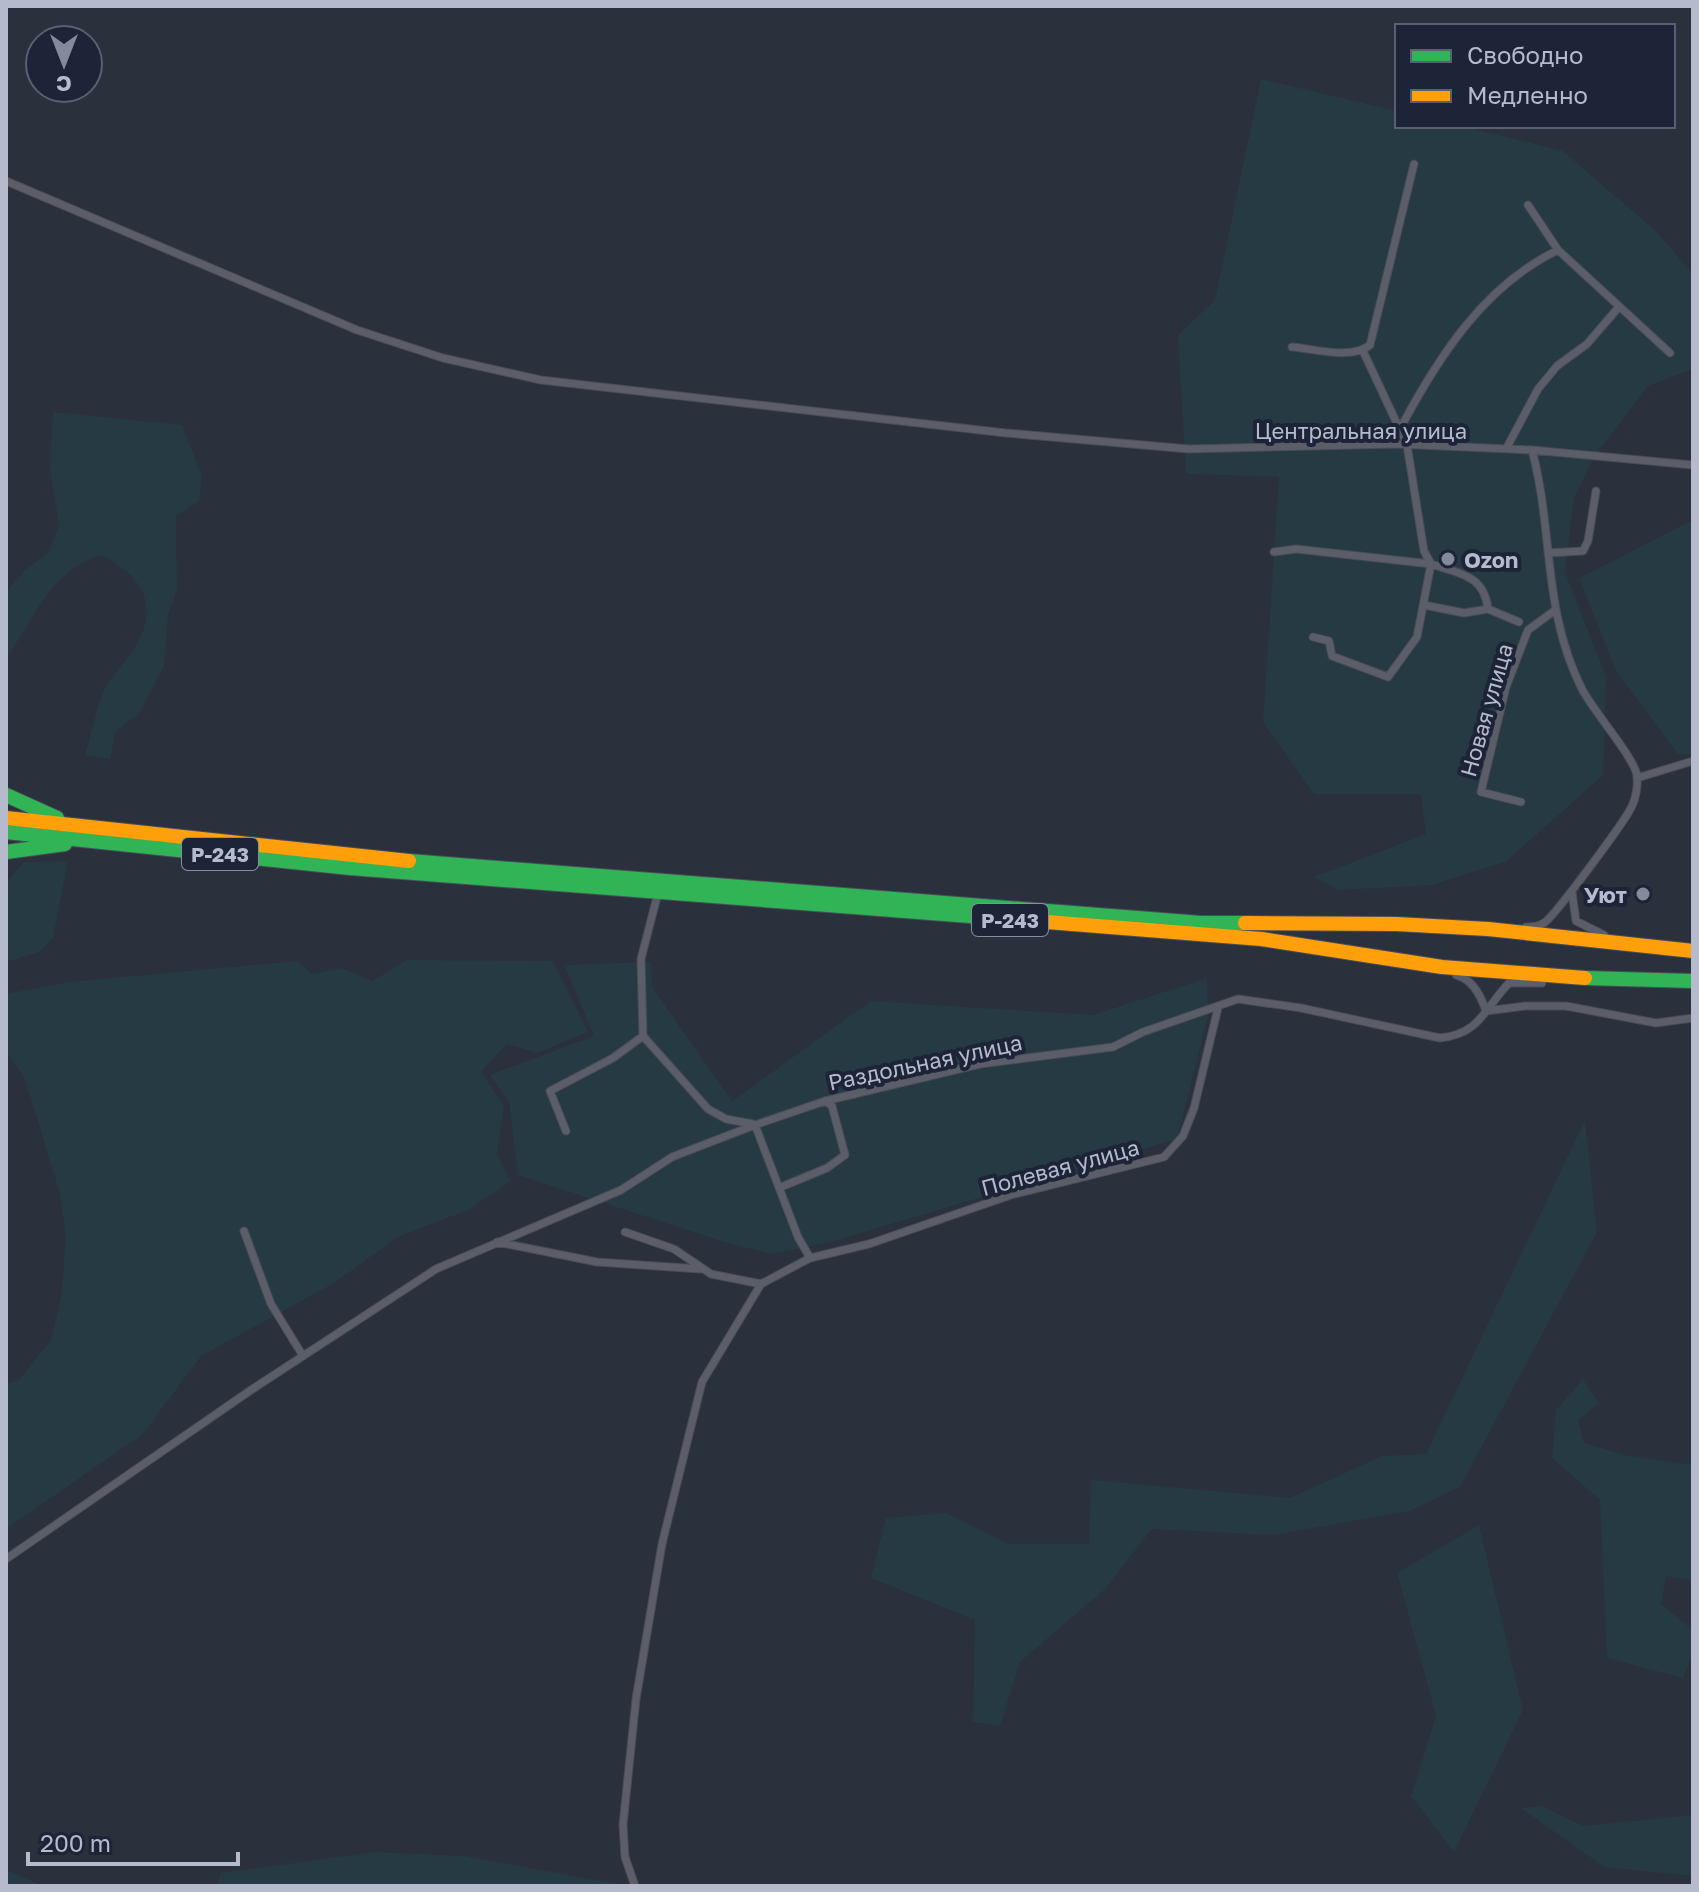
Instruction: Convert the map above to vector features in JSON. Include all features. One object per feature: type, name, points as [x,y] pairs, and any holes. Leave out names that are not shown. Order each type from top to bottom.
[{"type":"highway","points":[[6,795],[37,811],[88,828]]},
{"type":"highway","points":[[6,818],[474,868],[1247,925],[1396,924],[1488,929],[1693,951]]},
{"type":"highway","name":"Р-243","points":[[6,832],[350,868],[1261,939],[1404,963],[1572,978],[1693,981]]},
{"type":"highway","points":[[6,852],[63,844],[115,843]]},
{"type":"street","points":[[1292,347],[1363,351],[1370,345],[1414,164]]},
{"type":"street","name":"Центральная улица","points":[[6,181],[357,330],[443,358],[541,380],[1006,433],[1189,449],[1407,445],[1532,450],[1693,465]]},
{"type":"street","points":[[1528,205],[1558,250],[1670,353]]},
{"type":"street","points":[[1401,427],[1446,348],[1483,305],[1536,261],[1558,250]]},
{"type":"street","points":[[1506,449],[1538,389],[1557,366],[1587,344],[1618,308]]},
{"type":"street","points":[[1313,637],[1329,641],[1332,656],[1388,677],[1417,637],[1424,605],[1431,564],[1424,551],[1407,445],[1363,351]]},
{"type":"street","points":[[1488,929],[1501,926],[1535,927],[1545,923],[1572,892],[1631,808],[1637,778],[1626,753],[1603,726],[1583,692],[1565,653],[1554,611],[1543,492],[1532,450]]},
{"type":"street","points":[[1548,553],[1583,551],[1588,541],[1596,491]]},
{"type":"street","points":[[1274,552],[1296,549],[1431,564],[1470,577],[1486,591],[1488,609]]},
{"type":"street","points":[[1424,605],[1464,613],[1488,609],[1519,622]]},
{"type":"street","name":"Новая улица","points":[[1521,802],[1481,792],[1506,687],[1528,630],[1554,611]]},
{"type":"street","points":[[1637,778],[1693,761]]},
{"type":"street","points":[[1572,892],[1572,912],[1585,929],[1652,946]]},
{"type":"street","points":[[658,893],[641,959],[643,1036],[708,1109],[726,1119],[755,1125],[798,1237],[810,1258]]},
{"type":"street","points":[[1404,963],[1412,969],[1462,976],[1479,992],[1486,1011],[1525,1006],[1566,1006],[1656,1023],[1693,1018]]},
{"type":"street","name":"Раздольная улица","points":[[6,1559],[436,1269],[621,1190],[672,1157],[755,1125],[825,1101],[980,1064],[1113,1047],[1143,1032],[1238,999],[1264,1001],[1440,1038],[1458,1036],[1476,1026],[1509,983],[1555,983],[1572,978]]},
{"type":"street","name":"Полевая улица","points":[[761,1284],[810,1258],[869,1244],[1011,1195],[1164,1157],[1183,1136],[1194,1108],[1218,1008]]},
{"type":"street","points":[[566,1131],[550,1091],[613,1058],[643,1036]]},
{"type":"street","points":[[781,1187],[827,1168],[845,1155],[832,1106],[825,1101]]},
{"type":"street","points":[[244,1231],[271,1304],[303,1356]]},
{"type":"street","points":[[625,1232],[674,1249],[700,1269]]},
{"type":"street","points":[[495,1242],[597,1262],[700,1269],[761,1284],[702,1382],[662,1544],[636,1699],[623,1825],[625,1857],[635,1886]]},
{"type":"shaded area","points":[[1261,79],[1395,111],[1395,128],[1470,128],[1563,151],[1656,231],[1693,274],[1693,369],[1648,386],[1595,455],[1574,498],[1565,572],[1606,677],[1603,775],[1507,861],[1432,885],[1338,890],[1314,877],[1426,834],[1421,794],[1314,794],[1263,722],[1279,477],[1186,474],[1178,335],[1215,300]]},
{"type":"shaded area","points":[[53,412],[182,425],[202,476],[199,501],[176,516],[177,590],[168,615],[164,666],[139,714],[116,731],[110,759],[85,755],[105,689],[142,633],[146,606],[137,582],[101,555],[84,562],[70,571],[48,594],[12,650],[6,654],[6,592],[25,570],[49,552],[59,526],[50,468]]},
{"type":"shaded area","points":[[1693,520],[1693,755],[1678,754],[1616,671],[1579,578]]},
{"type":"shaded area","points":[[68,861],[53,938],[39,952],[6,962],[6,883],[24,862]]},
{"type":"shaded area","points":[[407,960],[553,961],[588,1032],[537,1053],[507,1044],[481,1072],[504,1106],[497,1153],[510,1182],[468,1210],[398,1237],[334,1283],[201,1356],[143,1434],[6,1529],[6,1384],[20,1379],[51,1340],[61,1298],[66,1238],[60,1194],[25,1079],[6,1051],[6,994],[69,982],[298,961],[312,974],[342,968],[372,981]]},
{"type":"shaded area","points":[[651,962],[652,987],[732,1101],[871,1001],[1093,1015],[1207,978],[1208,1017],[1177,1139],[831,1242],[772,1254],[724,1242],[518,1175],[509,1102],[490,1075],[594,1036],[564,965]]},
{"type":"shaded area","points":[[1585,1120],[1597,1232],[1460,1487],[1410,1511],[1273,1535],[1152,1529],[1104,1590],[1020,1662],[1000,1726],[973,1722],[975,1620],[871,1578],[886,1518],[946,1513],[1009,1544],[1089,1544],[1091,1480],[1290,1498],[1382,1456],[1426,1454]]},
{"type":"shaded area","points":[[1583,1379],[1599,1403],[1578,1421],[1584,1443],[1629,1456],[1693,1465],[1693,1581],[1666,1576],[1661,1604],[1693,1630],[1693,1654],[1683,1678],[1607,1658],[1600,1500],[1552,1458],[1556,1410]]},
{"type":"shaded area","points":[[1479,1525],[1523,1710],[1454,1852],[1411,1796],[1436,1716],[1397,1573]]},
{"type":"shaded area","points":[[1542,1806],[1583,1826],[1693,1815],[1693,1876],[1604,1867],[1521,1808]]},
{"type":"shaded area","points":[[375,1852],[465,1856],[628,1886],[199,1886],[218,1883],[220,1873]]},
{"type":"shaded area","points":[[6,1870],[44,1886],[6,1886]]},
{"type":"traffic: fast","points":[[6,795],[57,818]]},
{"type":"traffic: fast","points":[[6,832],[350,868],[1047,922]]},
{"type":"traffic: fast","points":[[6,852],[65,844]]},
{"type":"traffic: fast","points":[[409,861],[1201,923],[1245,923]]},
{"type":"traffic: fast","points":[[1585,978],[1693,981]]},
{"type":"traffic: slow","points":[[6,818],[409,861]]},
{"type":"traffic: slow","points":[[1047,922],[1261,939],[1442,967],[1585,978]]},
{"type":"traffic: slow","points":[[1245,923],[1396,924],[1488,929],[1693,951]]},
{"type":"place","name":"Ozon","points":[[1448,559]]},
{"type":"place","name":"Уют","points":[[1643,894]]}]
